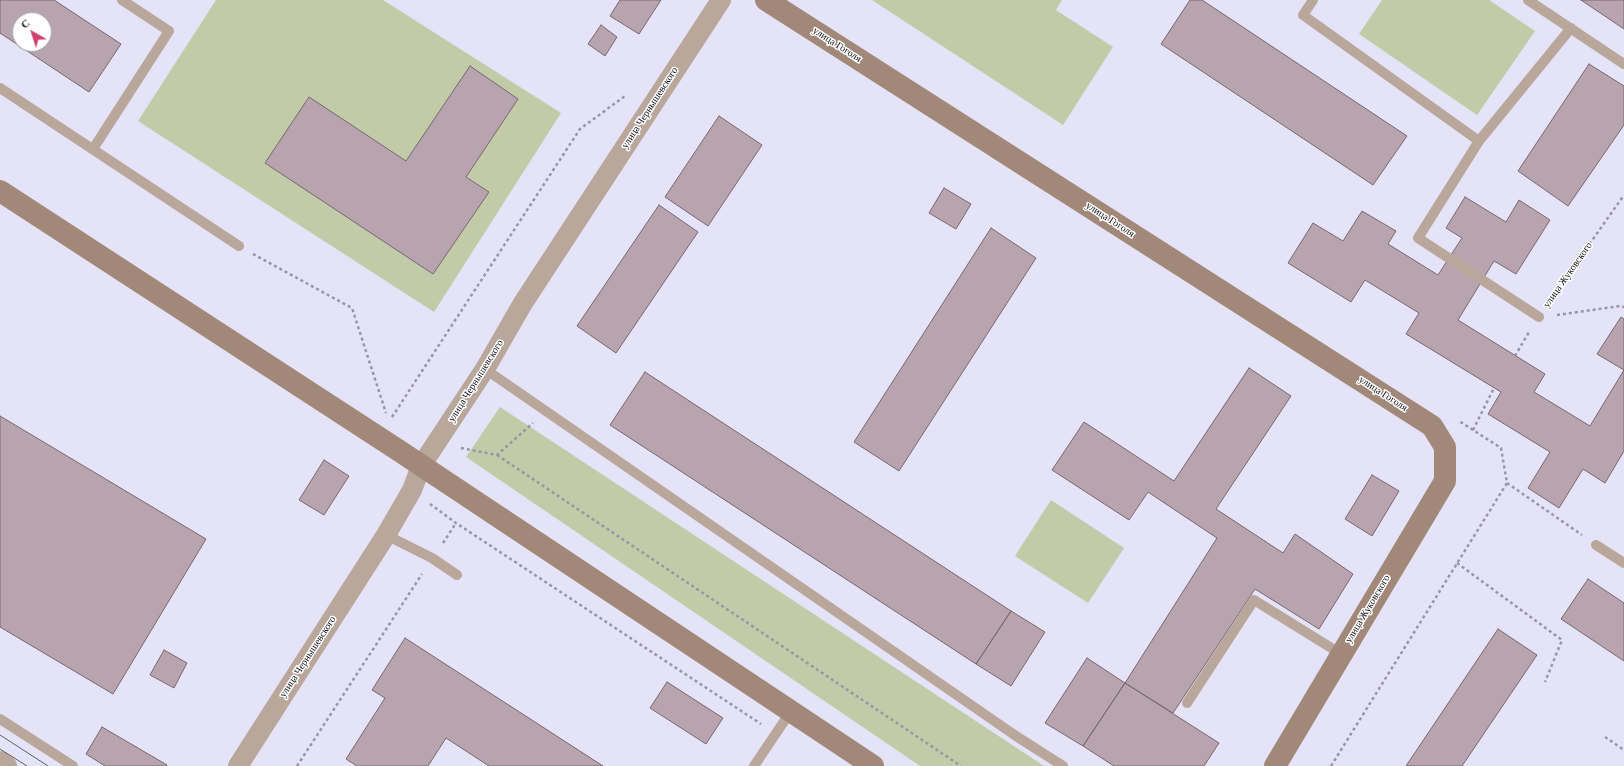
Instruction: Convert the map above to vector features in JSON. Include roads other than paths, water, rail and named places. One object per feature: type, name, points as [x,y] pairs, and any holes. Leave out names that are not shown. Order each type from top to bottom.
[{"type":"main road","name":"улица Гоголя","points":[[766,0],[1432,426],[1446,447]]},
{"type":"main road","points":[[0,191],[421,466],[873,766]]},
{"type":"main road","name":"улица Жуковского","points":[[1275,766],[1445,481],[1446,447]]},
{"type":"street","name":"улица Чернышевского","points":[[238,766],[386,535],[412,490],[421,466],[485,369],[523,303],[721,0]]},
{"type":"street","points":[[0,761],[7,766]]},
{"type":"lane","points":[[93,149],[169,31],[122,0]]},
{"type":"lane","points":[[1313,0],[1303,16],[1479,141]]},
{"type":"lane","points":[[1528,0],[1624,64]]},
{"type":"lane","points":[[1538,317],[1418,238],[1479,141],[1571,28]]},
{"type":"lane","points":[[0,88],[239,246]]},
{"type":"lane","points":[[485,369],[1010,732],[1063,766]]},
{"type":"lane","points":[[386,535],[432,558],[457,575]]},
{"type":"lane","points":[[1596,545],[1624,563]]},
{"type":"lane","points":[[1187,703],[1254,600],[1341,654]]},
{"type":"lane","points":[[754,766],[791,711]]},
{"type":"lane","points":[[0,719],[73,766]]},
{"type":"tram line","points":[[0,735],[48,766]]},
{"type":"tram line","points":[[0,749],[27,766]]}]
